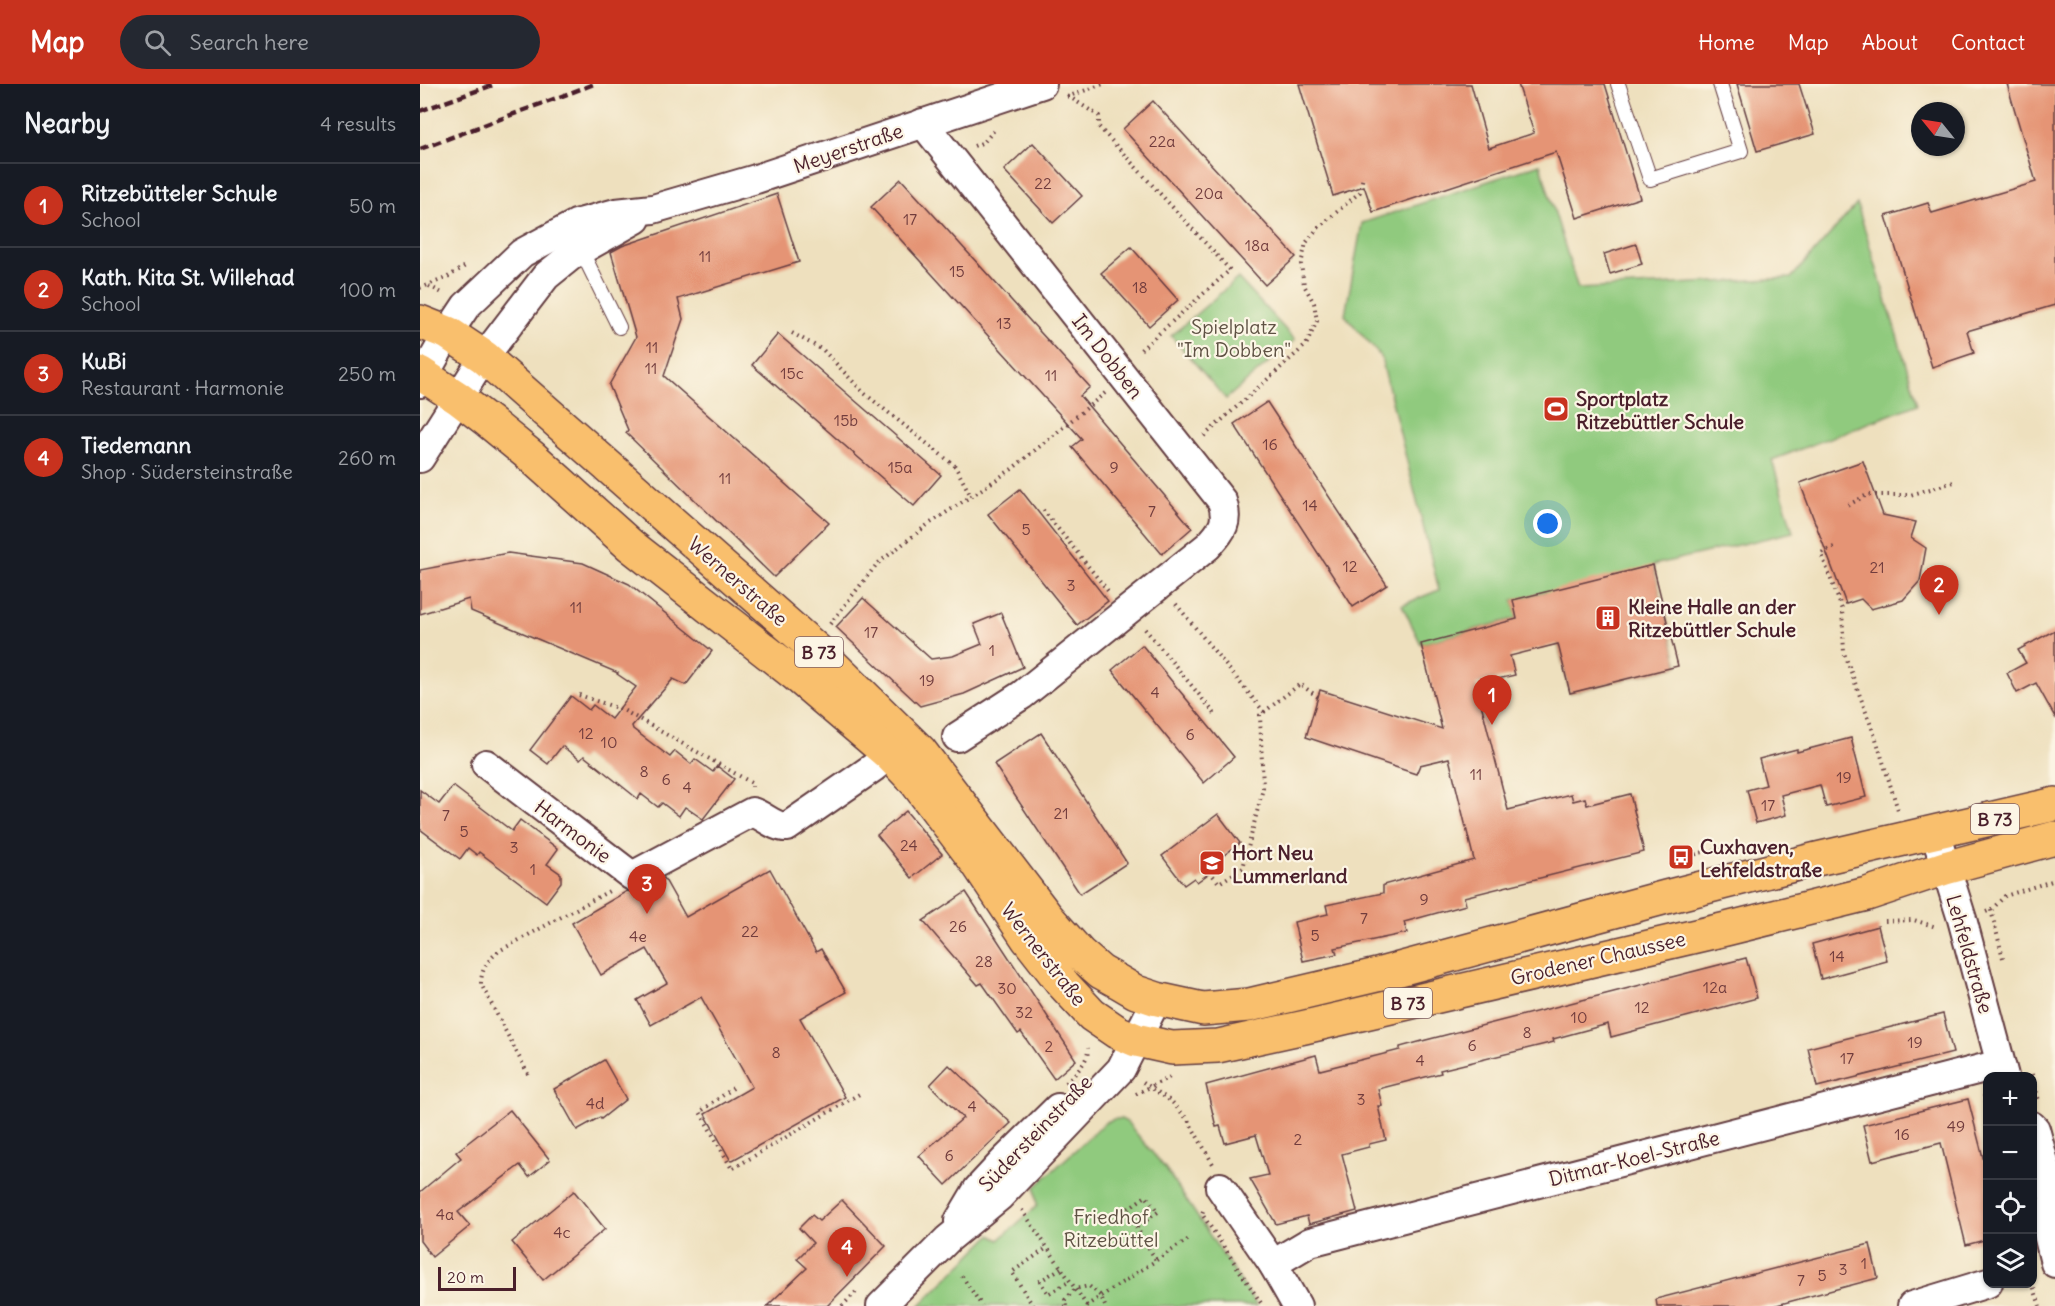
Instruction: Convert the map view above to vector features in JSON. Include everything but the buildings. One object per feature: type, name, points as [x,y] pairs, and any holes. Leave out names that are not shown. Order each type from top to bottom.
[{"type":"main road","name":"Wernerstraße","points":[[434,328],[484,357],[820,653],[899,747],[916,782],[978,864],[1028,939],[1081,1004],[1092,1015],[1117,1032],[1136,1040]]},
{"type":"main road","name":"B 73","points":[[421,377],[458,398]]},
{"type":"main road","name":"Wernerstraße","points":[[458,398],[532,457],[630,545],[795,674],[899,747],[921,751],[1047,917],[1079,953],[1101,972],[1136,992],[1157,999]]},
{"type":"main road","name":"Grodener Chaussee","points":[[1157,999],[1203,1010],[1249,1005],[1381,974],[1666,897],[2055,804]]},
{"type":"main road","name":"Grodener Chaussee","points":[[1136,1040],[1172,1048],[1218,1046],[1283,1032],[1867,894],[1945,868],[2055,838]]},
{"type":"street","name":"Meyerstraße","points":[[421,377],[434,328],[466,306],[522,253],[576,224],[616,213],[653,209],[756,179],[1042,84]]},
{"type":"street","name":"Im Dobben","points":[[923,123],[1222,501],[1226,514],[1223,527],[1208,546],[1022,695],[957,737]]},
{"type":"street","name":"Meyerstraße","points":[[420,458],[484,357],[546,276],[581,250],[653,209]]},
{"type":"street","points":[[752,812],[781,827],[787,827],[899,747]]},
{"type":"street","name":"Harmonie","points":[[486,764],[632,876],[752,812]]},
{"type":"street","name":"Lehfeldstraße","points":[[1935,832],[1962,919],[2002,1070]]},
{"type":"street","name":"Südersteinstraße","points":[[881,1306],[948,1239],[999,1197],[1121,1069],[1157,999]]},
{"type":"street","name":"Ditmar-Koel-Straße","points":[[1273,1264],[1310,1242],[2002,1070]]},
{"type":"street","points":[[2037,1135],[2054,1199],[2040,1221],[2055,1264],[2037,1269]]},
{"type":"street","points":[[1221,1187],[1273,1264],[1297,1306]]},
{"type":"street","points":[[1912,1306],[1983,1285]]},
{"type":"lane","points":[[1618,84],[1650,179],[1741,151],[1720,84]]},
{"type":"lane","points":[[581,250],[619,327]]},
{"type":"path","points":[[830,626],[877,564],[926,526],[1012,470],[1121,374],[1230,270],[1099,127],[1099,116],[1068,96]]},
{"type":"path","points":[[1185,454],[1306,345],[1317,321],[1314,303],[1304,285],[1301,264],[1306,243],[1317,229],[1360,192],[1363,176]]},
{"type":"path","points":[[420,288],[429,286]]},
{"type":"path","points":[[792,333],[823,350],[864,393],[955,466],[971,496]]},
{"type":"path","points":[[1848,505],[1867,495],[1910,495],[1954,482]]},
{"type":"path","points":[[1043,510],[1215,714]]},
{"type":"path","points":[[1833,547],[1821,553],[1842,609],[1844,653],[1876,739],[1901,819]]},
{"type":"path","points":[[1160,585],[1264,712]]},
{"type":"path","points":[[1210,872],[1219,882],[1242,868],[1263,788],[1260,715],[1300,684],[1318,697]]},
{"type":"path","points":[[579,695],[623,710],[752,783],[752,812]]},
{"type":"path","points":[[1991,910],[2005,897],[2055,880]]},
{"type":"path","points":[[528,1074],[481,984],[487,961],[499,951],[596,899]]},
{"type":"path","points":[[1151,1087],[1172,1102],[1188,1120],[1211,1160],[1221,1187]]},
{"type":"path","points":[[734,1088],[700,1113],[732,1169],[861,1093]]},
{"type":"path","points":[[1137,1227],[1158,1212],[1146,1196],[1126,1210],[1156,1260]]},
{"type":"path","points":[[1027,1217],[1087,1306],[1189,1239]]},
{"type":"path","points":[[1033,1306],[1012,1272],[1047,1248]]},
{"type":"path","points":[[1061,1268],[1040,1281],[1048,1294],[1070,1281]]},
{"type":"path","points":[[962,1276],[982,1306]]},
{"type":"path","points":[[1066,1306],[1065,1300],[1075,1289],[1089,1286],[1101,1296],[1105,1306]]},
{"type":"path","points":[[2034,1288],[2040,1306]]},
{"type":"green space","name":"Sportplatz Ritzebüttler Schule","points":[[1540,164],[1578,289],[1791,278],[1857,204],[1918,404],[1772,460],[1793,532],[1653,565],[1678,666],[1570,693],[1545,592],[1513,600],[1517,618],[1421,644],[1402,605],[1439,590],[1381,357],[1345,315],[1362,223]]},
{"type":"green space","name":"Spielplatz \"Im Dobben\"","points":[[1238,278],[1295,340],[1226,399],[1171,336]]},
{"type":"green space","name":"Friedhof Ritzebüttel","points":[[1114,1119],[1127,1122],[1165,1168],[1257,1306],[919,1306],[991,1235],[999,1240],[1037,1206],[1035,1187],[1106,1122]]},
{"type":"railway","points":[[420,111],[496,84]]},
{"type":"railway","points":[[420,149],[594,84]]},
{"type":"place","name":"Sportplatz Ritzebüttler Schule","points":[[1556,409]]},
{"type":"place","name":"Kath. Kita St. Willehad","points":[[1939,615]]},
{"type":"place","name":"Kleine Halle an der Ritzebüttler Schule","points":[[1608,618]]},
{"type":"place","name":"Ritzebütteler Schule","points":[[1492,725]]},
{"type":"place","name":"Cuxhaven, Lehfeldstraße","points":[[1681,857]]},
{"type":"place","name":"Hort Neu Lummerland","points":[[1212,863]]},
{"type":"place","name":"KuBi","points":[[647,914]]},
{"type":"place","name":"Tiedemann","points":[[847,1277]]}]
